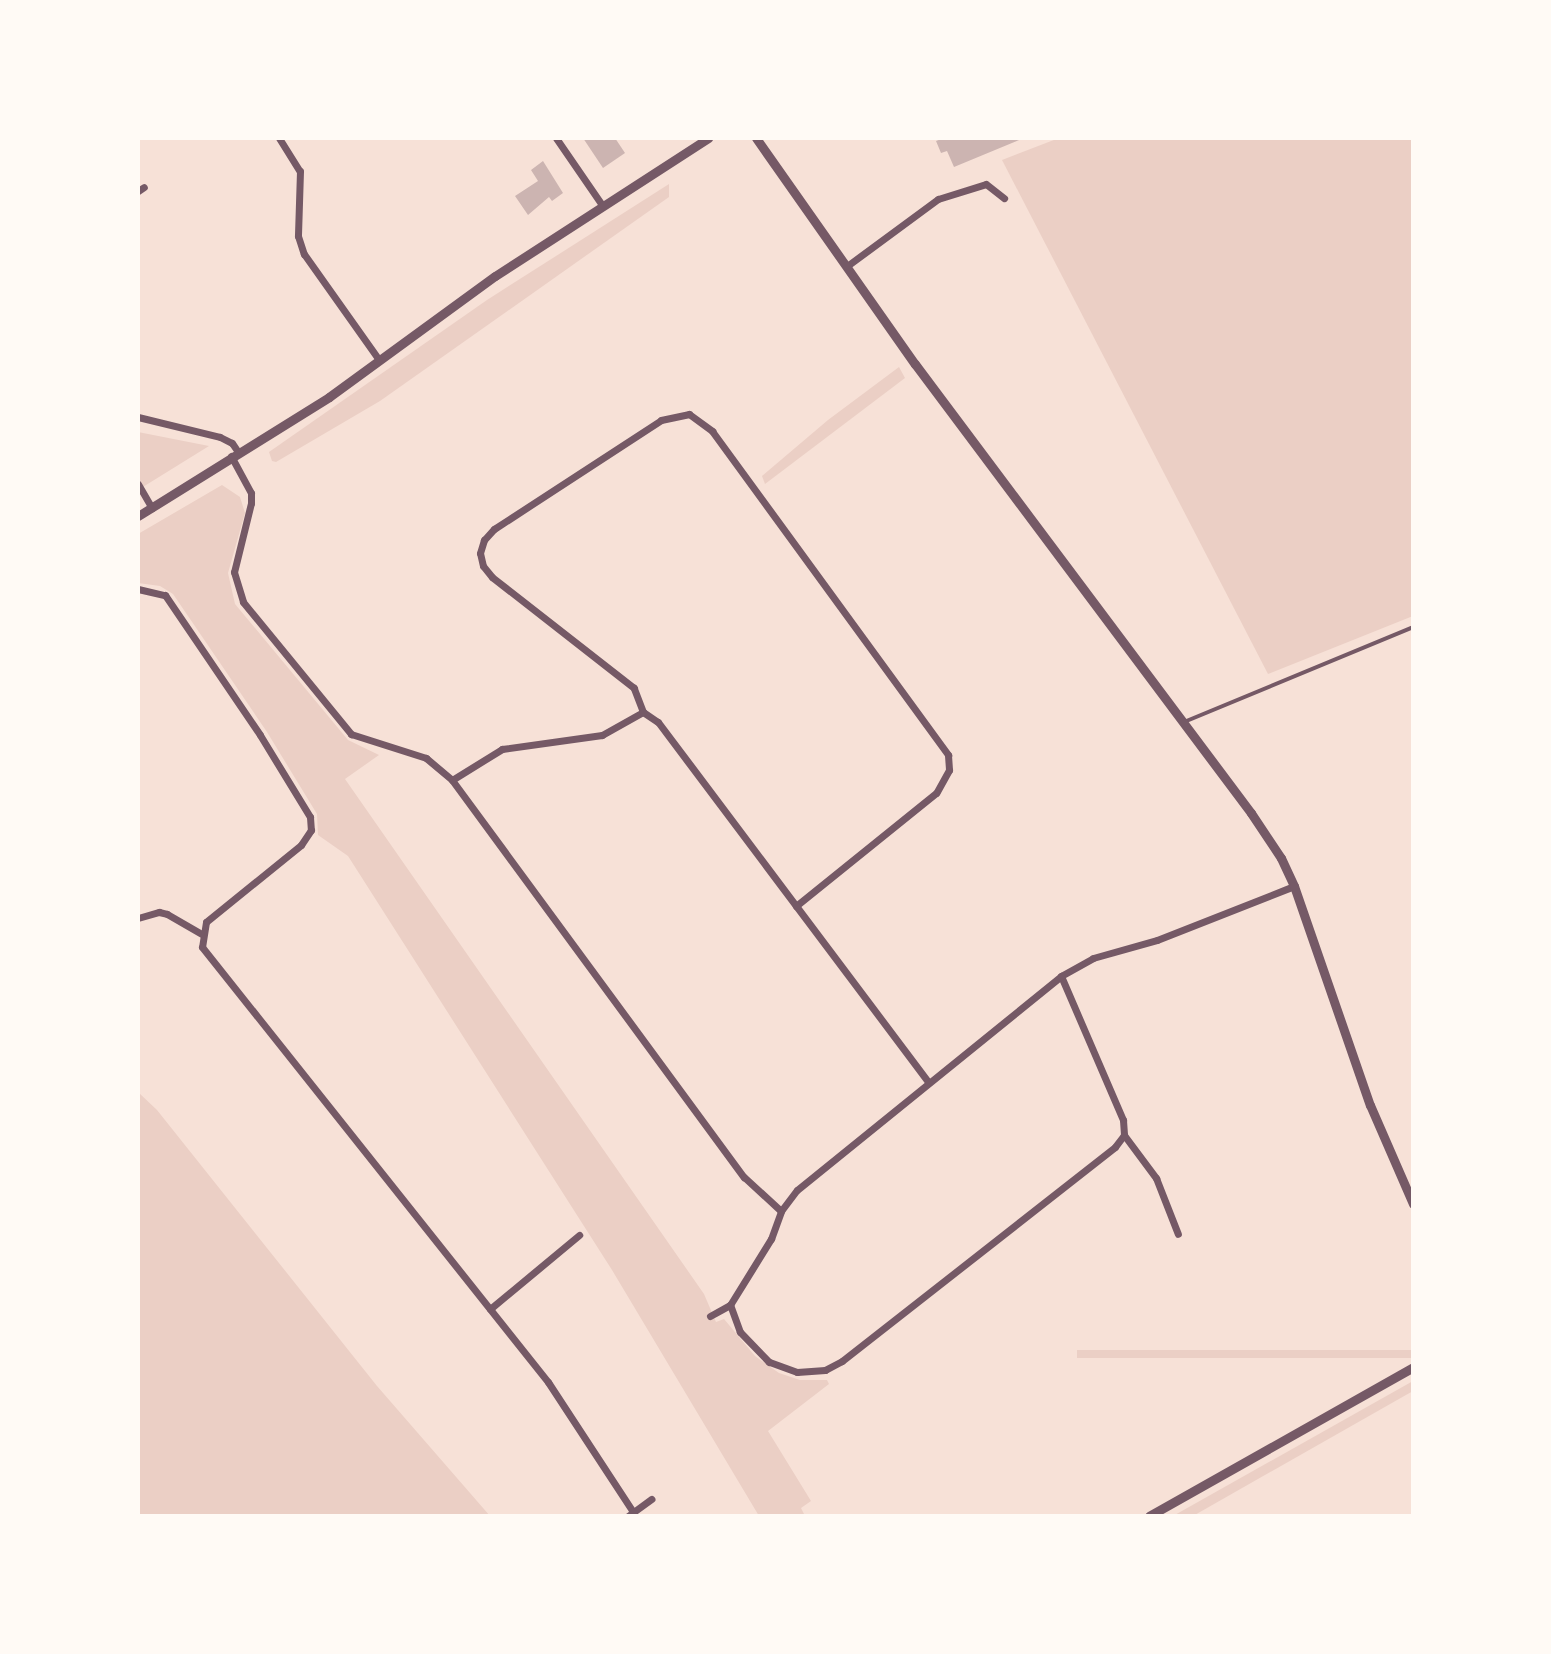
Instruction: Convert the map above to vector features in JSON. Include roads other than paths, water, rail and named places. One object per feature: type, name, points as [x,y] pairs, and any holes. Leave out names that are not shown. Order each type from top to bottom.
[{"type":"street","points":[[279,138],[300,171],[298,236],[304,254],[379,360]]},
{"type":"street","points":[[556,138],[602,205]]},
{"type":"street","points":[[138,516],[329,397],[495,276],[708,138]]},
{"type":"street","points":[[756,138],[915,364],[1251,813],[1294,886],[1370,1105],[1413,1204]]},
{"type":"street","points":[[847,266],[938,199],[986,184],[1004,198]]},
{"type":"street","points":[[796,906],[936,793],[949,770],[948,755],[712,431],[702,420],[689,414],[661,420],[507,521],[484,540],[480,553],[483,566],[492,577],[634,688],[643,712],[658,722],[796,906],[928,1081]]},
{"type":"street","points":[[138,417],[220,437],[232,443],[251,493],[234,572],[243,602],[351,734],[426,758],[452,780],[744,1177],[781,1211]]},
{"type":"street","points":[[138,484],[152,508]]},
{"type":"street","points":[[138,589],[165,595],[260,735],[310,817],[307,839],[206,922],[201,934],[202,947],[208,958],[548,1382],[630,1514],[651,1499]]},
{"type":"street","points":[[452,780],[502,749],[602,735],[643,712]]},
{"type":"street","points":[[710,1316],[730,1305],[771,1239],[781,1211],[797,1190],[1061,976],[1093,958],[1157,940],[1294,886]]},
{"type":"street","points":[[138,918],[151,913],[167,914],[201,934]]},
{"type":"street","points":[[1061,976],[1123,1120],[1124,1135],[1156,1178],[1178,1234]]},
{"type":"street","points":[[730,1305],[740,1332],[774,1366],[797,1372],[825,1370],[842,1361],[1090,1166],[1124,1135]]},
{"type":"street","points":[[490,1309],[579,1235]]},
{"type":"street","points":[[1149,1516],[1413,1367]]},
{"type":"lane","points":[[1184,722],[1413,627]]}]
